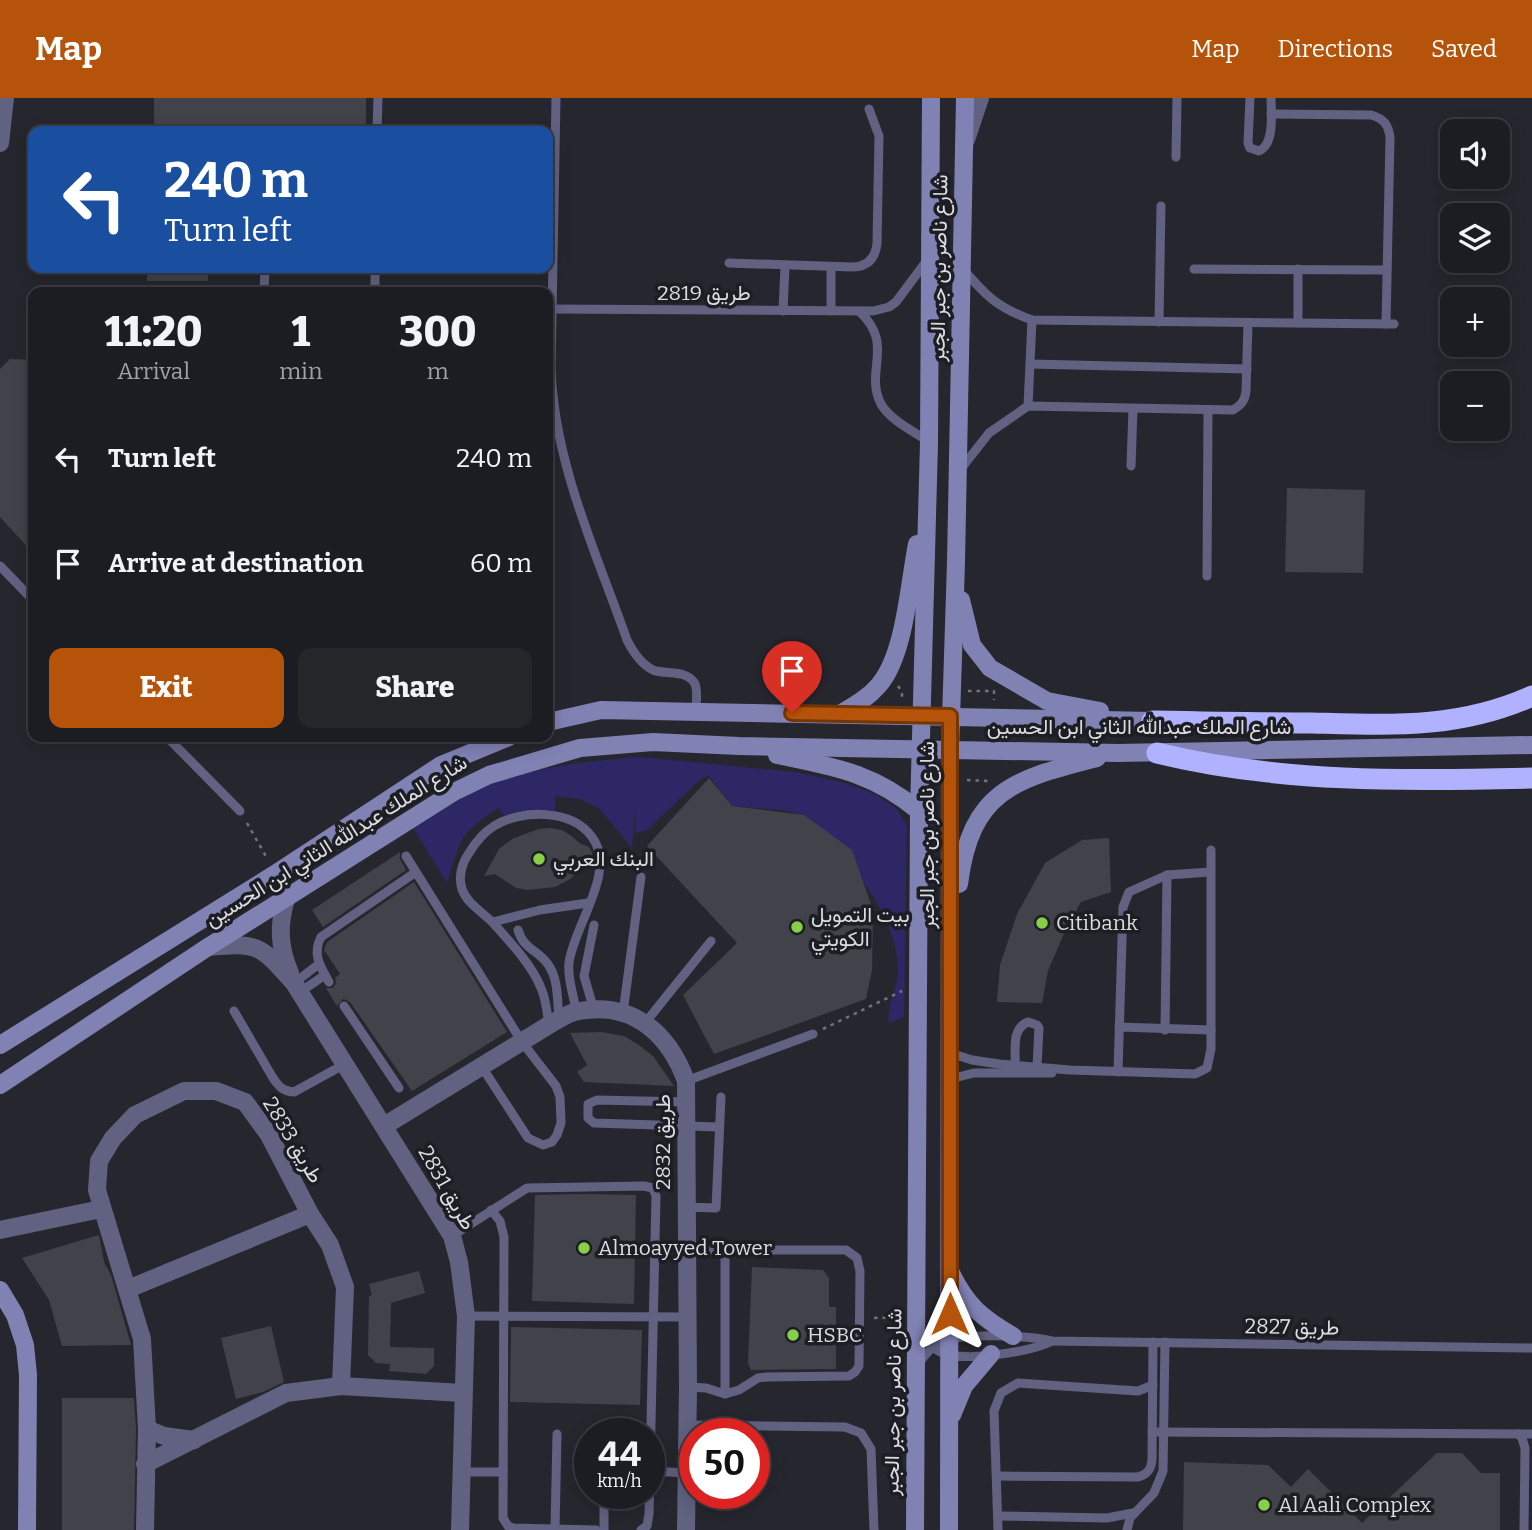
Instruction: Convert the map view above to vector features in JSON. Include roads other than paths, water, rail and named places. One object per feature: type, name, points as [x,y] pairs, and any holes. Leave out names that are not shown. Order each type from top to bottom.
[{"type":"highway","points":[[1152,721],[1374,724],[1442,722],[1509,707],[1532,696]]},
{"type":"highway","points":[[1157,753],[1231,767],[1343,778],[1413,781],[1532,778]]},
{"type":"main road","name":"شارع ناصر بن جبر الجبر","points":[[915,1530],[919,811],[929,443],[931,98]]},
{"type":"main road","name":"شارع ناصر بن جبر الجبر","points":[[949,1530],[950,716],[957,562],[965,98]]},
{"type":"main road","points":[[840,714],[865,699],[881,683],[888,670],[904,620],[927,496]]},
{"type":"main road","points":[[957,562],[961,601],[972,645],[990,668],[1047,701],[1152,721]]},
{"type":"main road","name":"شارع الملك عبدالله الثاني ابن الحسين","points":[[553,721],[601,710],[1152,721]]},
{"type":"main road","name":"شارع الملك عبدالله الثاني ابن الحسين","points":[[0,1045],[275,874],[441,765],[497,742]]},
{"type":"main road","name":"شارع الملك عبدالله الثاني ابن الحسين","points":[[0,1085],[208,947],[454,792],[489,775],[580,748],[653,742],[920,750],[1157,753],[1532,745]]},
{"type":"main road","points":[[739,746],[858,773],[890,789],[919,811]]},
{"type":"main road","points":[[950,954],[961,866],[974,828],[990,803],[1003,791],[1027,778],[1118,753]]},
{"type":"main road","points":[[950,1270],[970,1305],[985,1320],[1013,1336]]},
{"type":"main road","points":[[0,1290],[15,1315],[25,1345],[28,1375],[27,1530]]},
{"type":"main road","points":[[948,1425],[964,1387],[991,1354]]},
{"type":"street","points":[[0,143],[5,98]]},
{"type":"street","points":[[964,146],[980,98]]},
{"type":"street","name":"طريق 2831","points":[[286,899],[279,936],[283,957],[297,987],[452,1236],[459,1262],[466,1315],[460,1530]]},
{"type":"street","name":"طريق 2831","points":[[208,947],[243,944],[259,948],[297,987]]},
{"type":"street","points":[[384,1126],[554,1022],[585,1010]]},
{"type":"street","name":"طريق 2832","points":[[585,1010],[623,1013],[645,1023],[664,1038],[678,1058],[686,1081],[688,1418]]},
{"type":"street","name":"طريق 2833","points":[[145,1530],[147,1429],[142,1339],[97,1190],[99,1161],[113,1138],[135,1115],[184,1091],[215,1091],[245,1102],[268,1135],[310,1214],[330,1245],[345,1287],[341,1386]]},
{"type":"street","points":[[0,1230],[101,1209]]},
{"type":"street","name":"طريق 2833","points":[[128,1289],[310,1214]]},
{"type":"street","points":[[145,1464],[286,1393],[341,1386],[463,1393]]},
{"type":"street","points":[[147,1429],[164,1436],[194,1440]]},
{"type":"street","name":"طريق 2832","points":[[686,1509],[686,1530]]},
{"type":"lane","points":[[377,126],[378,98]]},
{"type":"lane","points":[[553,204],[556,98]]},
{"type":"lane","points":[[1176,157],[1177,98]]},
{"type":"lane","points":[[1250,98],[1248,143],[1255,151],[1268,145],[1271,98]]},
{"type":"lane","points":[[729,263],[862,267],[870,262],[876,253],[879,136],[869,109]]},
{"type":"lane","points":[[963,269],[990,299],[1002,308],[1032,320],[1390,324],[1386,270],[1390,137],[1388,127],[1382,118],[1371,115],[1271,114]]},
{"type":"lane","points":[[1158,322],[1161,206]]},
{"type":"lane","name":"طريق 2819","points":[[553,309],[860,312],[881,309],[896,302],[932,254]]},
{"type":"lane","points":[[783,311],[785,266]]},
{"type":"lane","points":[[831,267],[831,311]]},
{"type":"lane","points":[[1194,269],[1386,270]]},
{"type":"lane","points":[[1298,269],[1298,323]]},
{"type":"lane","points":[[860,312],[870,321],[876,332],[877,386],[882,405],[888,413],[929,443]]},
{"type":"lane","points":[[1028,407],[1032,320]]},
{"type":"lane","points":[[957,474],[989,433],[1028,407],[1233,410],[1245,399],[1248,323]]},
{"type":"lane","points":[[1030,364],[1247,369]]},
{"type":"lane","points":[[553,399],[559,440],[573,487],[628,640],[639,658],[653,670],[685,675],[692,680],[696,690],[696,712]]},
{"type":"lane","points":[[1131,466],[1133,409]]},
{"type":"lane","points":[[1207,576],[1208,410]]},
{"type":"lane","points":[[0,566],[28,595]]},
{"type":"lane","points":[[172,742],[240,811]]},
{"type":"lane","points":[[554,1022],[537,979],[493,922],[469,902],[462,889],[460,874],[477,841],[494,826],[514,817],[558,816],[584,828],[599,850],[599,877],[569,963],[585,1010]]},
{"type":"lane","points":[[950,1053],[981,1062],[1070,1070],[1195,1074],[1207,1068],[1211,1030],[1211,850]]},
{"type":"lane","points":[[406,856],[522,1042],[556,1086],[561,1097],[561,1123],[552,1142],[543,1145],[528,1138],[482,1067]]},
{"type":"lane","points":[[1118,1072],[1123,907],[1129,892],[1167,875],[1210,872]]},
{"type":"lane","points":[[297,987],[326,978],[316,950],[321,937],[416,873]]},
{"type":"lane","points":[[1165,1030],[1167,875]]},
{"type":"lane","points":[[623,1013],[640,877]]},
{"type":"lane","points":[[493,922],[540,910],[588,904]]},
{"type":"lane","points":[[585,1010],[584,976],[594,925]]},
{"type":"lane","points":[[518,930],[524,943],[547,962],[555,978],[554,1022]]},
{"type":"lane","points":[[645,1023],[711,941]]},
{"type":"lane","points":[[297,987],[319,964]]},
{"type":"lane","points":[[345,1006],[399,1088]]},
{"type":"lane","points":[[233,1011],[273,1078],[280,1088],[286,1091],[295,1092],[345,1064]]},
{"type":"lane","points":[[1015,1065],[1016,1033],[1018,1027],[1028,1022],[1039,1028],[1037,1066]]},
{"type":"lane","points":[[1119,1027],[1211,1030]]},
{"type":"lane","points":[[686,1081],[813,1034]]},
{"type":"lane","points":[[950,1079],[974,1073],[1065,1073],[1070,1070]]},
{"type":"lane","points":[[685,1207],[716,1208],[721,1097]]},
{"type":"lane","points":[[687,1102],[597,1100],[588,1104],[587,1118],[594,1123],[719,1128]]},
{"type":"lane","points":[[452,1236],[519,1191],[535,1186],[653,1188],[656,1196],[651,1418]]},
{"type":"lane","points":[[491,1210],[500,1221],[503,1231],[503,1518],[513,1528],[596,1530]]},
{"type":"lane","points":[[687,1250],[846,1250],[857,1258],[860,1271],[859,1366],[849,1377],[758,1378],[739,1390],[725,1394],[688,1390]]},
{"type":"lane","points":[[725,1250],[725,1394]]},
{"type":"lane","points":[[466,1315],[687,1317]]},
{"type":"lane","points":[[916,1325],[933,1347],[950,1347]]},
{"type":"lane","name":"طريق 2827","points":[[950,1347],[1013,1336],[1052,1340],[1532,1348]]},
{"type":"lane","name":"طريق 2827","points":[[916,1370],[925,1354],[933,1347],[991,1354],[1031,1349],[1052,1340]]},
{"type":"lane","points":[[997,1476],[1142,1476],[1150,1470],[1153,1342]]},
{"type":"lane","points":[[999,1516],[1107,1518],[1133,1513],[1149,1500],[1163,1471],[1165,1342]]},
{"type":"lane","points":[[999,1530],[994,1411],[1001,1393],[1009,1387],[1028,1383],[1138,1391],[1153,1385]]},
{"type":"lane","points":[[770,1426],[845,1427],[862,1433],[871,1449],[874,1530]]},
{"type":"lane","points":[[1152,1432],[1532,1434]]},
{"type":"lane","points":[[555,1529],[556,1434]]},
{"type":"lane","points":[[1518,1434],[1525,1448],[1524,1530]]},
{"type":"lane","points":[[461,1472],[503,1472]]},
{"type":"lane","points":[[604,1509],[604,1530]]},
{"type":"lane","points":[[641,1530],[647,1526],[649,1509]]},
{"type":"lane","points":[[1127,1530],[1133,1513]]},
{"type":"place","name":"البنك العربي","points":[[539,859]]},
{"type":"place","name":"Citibank","points":[[1042,923]]},
{"type":"place","name":"بيت التمويل الكويتي","points":[[797,927]]},
{"type":"place","name":"Almoayyed Tower","points":[[584,1248]]},
{"type":"place","name":"HSBC","points":[[793,1335]]},
{"type":"place","name":"Al Aali Complex","points":[[1264,1505]]}]
